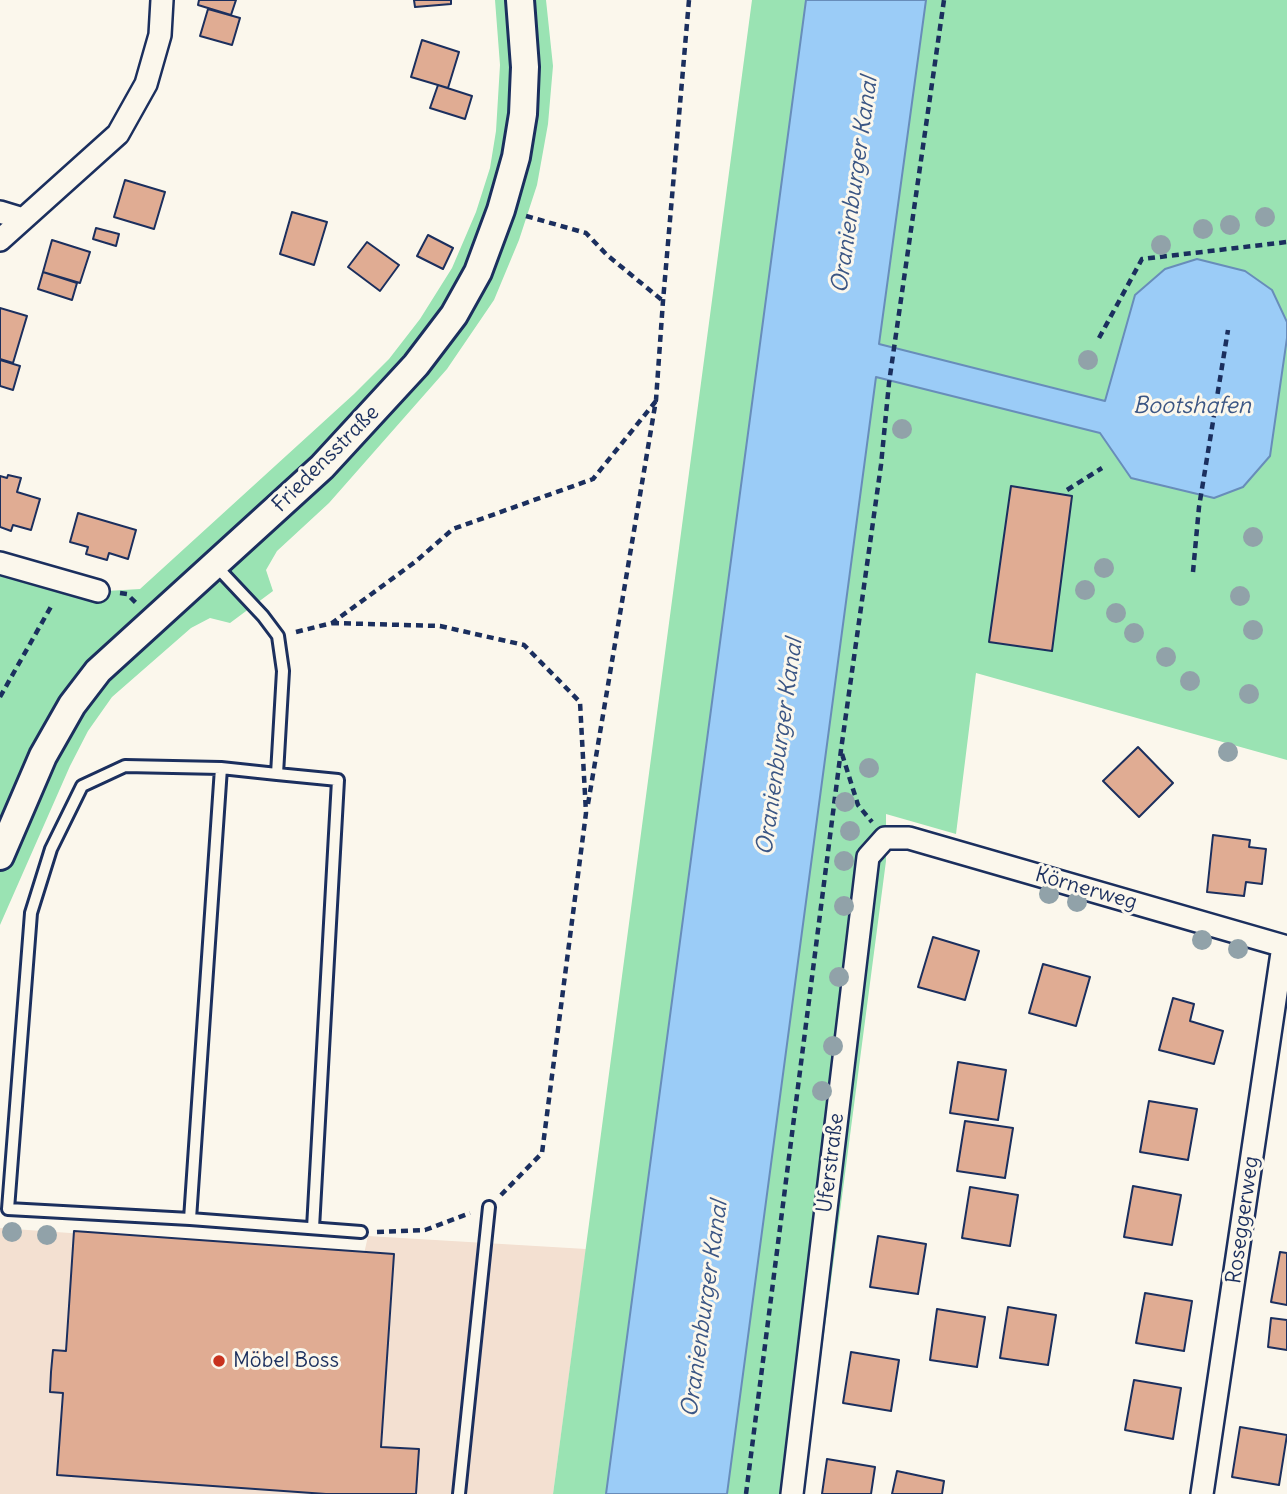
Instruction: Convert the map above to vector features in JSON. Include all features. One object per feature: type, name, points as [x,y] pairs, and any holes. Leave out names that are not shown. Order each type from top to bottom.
[{"type":"street","points":[[0,240],[118,134],[146,84],[160,35],[162,0]]},
{"type":"street","name":"Friedensstraße","points":[[0,856],[43,756],[72,705],[98,671],[322,467],[416,365],[454,316],[478,272],[502,210],[516,157],[523,114],[525,67],[520,0]]},
{"type":"street","points":[[0,212],[23,219]]},
{"type":"street","points":[[0,563],[98,590]]},
{"type":"street","name":"Körnerweg","points":[[885,838],[909,838],[1285,946]]},
{"type":"street","name":"Uferstraße","points":[[792,1494],[868,857],[885,838]]},
{"type":"street","name":"Roseggerweg","points":[[1202,1494],[1285,946]]},
{"type":"lane","points":[[214,564],[278,636],[283,671],[277,774]]},
{"type":"lane","points":[[313,1228],[338,779],[221,768],[125,766],[82,786],[51,849],[31,913],[8,1209],[361,1232]]},
{"type":"lane","points":[[190,1219],[221,768]]},
{"type":"lane","points":[[459,1494],[489,1207]]},
{"type":"path","points":[[361,1232],[425,1230],[489,1207],[541,1153],[586,813],[656,400],[689,0]]},
{"type":"path","points":[[746,1494],[841,750],[881,465],[888,393],[944,0]]},
{"type":"path","points":[[502,210],[586,233],[607,255],[663,301]]},
{"type":"path","points":[[1099,338],[1142,259],[1287,242]]},
{"type":"path","points":[[1194,572],[1199,507],[1228,330]]},
{"type":"path","points":[[332,623],[415,562],[453,529],[593,479],[656,400]]},
{"type":"path","points":[[1067,490],[1102,468]]},
{"type":"path","points":[[0,696],[51,607],[60,580]]},
{"type":"path","points":[[98,590],[127,594],[154,620]]},
{"type":"path","points":[[278,636],[332,623],[440,626],[524,645],[580,702],[586,813]]},
{"type":"path","points":[[841,750],[859,806],[885,838]]},
{"type":"shaded area","points":[[0,1228],[364,1254],[368,1236],[586,1249],[553,1494],[0,1494]]},
{"type":"green space","points":[[495,0],[546,0],[553,66],[548,124],[537,185],[519,240],[494,300],[447,369],[329,503],[277,551],[266,570],[273,591],[230,623],[210,618],[191,628],[112,697],[88,731],[70,766],[0,925],[0,572],[73,593],[140,589],[389,359],[420,319],[452,268],[476,212],[490,168],[496,131],[500,65]]},
{"type":"green space","points":[[752,0],[806,0],[606,1494],[553,1494]]},
{"type":"green space","points":[[926,0],[1287,0],[1287,322],[1272,290],[1135,295],[1105,401],[879,344]]},
{"type":"green space","points":[[1287,338],[1287,760],[976,673],[956,834],[886,814],[886,861],[803,1494],[727,1494],[876,376],[1100,433],[1131,478],[1270,456]]},
{"type":"water","points":[[806,0],[926,0],[879,344],[1105,401],[1135,295],[1165,269],[1197,259],[1245,271],[1272,290],[1287,322],[1287,338],[1270,456],[1243,487],[1214,498],[1131,478],[1100,433],[876,377],[727,1494],[606,1494]]},
{"type":"building","points":[[199,0],[236,0],[231,15],[198,5]]},
{"type":"building","points":[[414,0],[451,0],[451,4],[415,7]]},
{"type":"building","points":[[208,9],[240,18],[232,45],[200,36]]},
{"type":"building","points":[[422,40],[459,52],[448,88],[411,77]]},
{"type":"building","points":[[438,85],[472,96],[465,119],[430,108]]},
{"type":"building","points":[[125,180],[165,192],[154,229],[114,217]]},
{"type":"building","points":[[292,212],[327,222],[314,265],[280,254]]},
{"type":"building","points":[[96,228],[119,234],[116,246],[93,239]]},
{"type":"building","points":[[428,235],[453,248],[443,269],[417,256]]},
{"type":"building","points":[[52,240],[90,252],[80,283],[43,272]]},
{"type":"building","points":[[367,242],[399,265],[380,291],[348,267]]},
{"type":"building","points":[[43,272],[77,283],[72,300],[38,289]]},
{"type":"building","points":[[0,308],[27,316],[13,363],[0,359]]},
{"type":"building","points":[[0,360],[20,366],[13,390],[0,386]]},
{"type":"building","points":[[8,475],[21,478],[17,492],[40,499],[31,530],[13,525],[11,531],[0,527],[0,476],[7,478]]},
{"type":"building","points":[[1011,486],[1072,496],[1052,651],[989,642]]},
{"type":"building","points":[[78,513],[136,530],[128,559],[109,553],[107,560],[86,554],[88,547],[70,542]]},
{"type":"building","points":[[1138,747],[1173,783],[1139,817],[1103,781]]},
{"type":"building","points":[[1213,835],[1250,840],[1249,847],[1266,849],[1262,884],[1246,882],[1244,896],[1207,892]]},
{"type":"building","points":[[933,937],[979,951],[965,1000],[918,987]]},
{"type":"building","points":[[1043,964],[1090,977],[1076,1026],[1029,1013]]},
{"type":"building","points":[[1173,998],[1194,1004],[1190,1021],[1223,1031],[1214,1064],[1159,1050]]},
{"type":"building","points":[[958,1062],[1006,1070],[998,1120],[950,1113]]},
{"type":"building","points":[[1149,1101],[1197,1109],[1188,1160],[1140,1152]]},
{"type":"building","points":[[965,1121],[1013,1128],[1005,1178],[957,1171]]},
{"type":"building","points":[[1133,1186],[1181,1195],[1172,1245],[1124,1237]]},
{"type":"building","points":[[970,1187],[1018,1195],[1010,1246],[962,1238]]},
{"type":"building","name":"Möbel Boss","points":[[74,1231],[394,1254],[381,1447],[419,1449],[416,1494],[326,1494],[57,1475],[63,1393],[50,1392],[51,1372],[53,1350],[66,1351]]},
{"type":"building","points":[[878,1236],[926,1244],[918,1294],[870,1287]]},
{"type":"building","points":[[1280,1252],[1287,1253],[1287,1305],[1271,1302]]},
{"type":"building","points":[[1145,1293],[1192,1301],[1184,1351],[1136,1343]]},
{"type":"building","points":[[1008,1307],[1056,1315],[1048,1365],[1000,1358]]},
{"type":"building","points":[[937,1309],[985,1317],[977,1367],[930,1360]]},
{"type":"building","points":[[1271,1318],[1287,1320],[1287,1350],[1268,1347]]},
{"type":"building","points":[[851,1352],[899,1360],[891,1411],[843,1403]]},
{"type":"building","points":[[1134,1380],[1181,1388],[1173,1439],[1125,1430]]},
{"type":"building","points":[[1240,1427],[1287,1435],[1279,1485],[1232,1477]]},
{"type":"building","points":[[827,1459],[875,1467],[871,1494],[822,1494]]},
{"type":"building","points":[[897,1471],[944,1481],[942,1494],[892,1494]]},
{"type":"place","name":"Möbel Boss","points":[[219,1361]]},
{"type":"water label","name":"Oranienburger Kanal","points":[[855,185]]},
{"type":"water label","name":"Bootshafen","points":[[1192,406]]},
{"type":"water label","name":"Oranienburger Kanal","points":[[780,747]]},
{"type":"water label","name":"Oranienburger Kanal","points":[[705,1309]]}]
